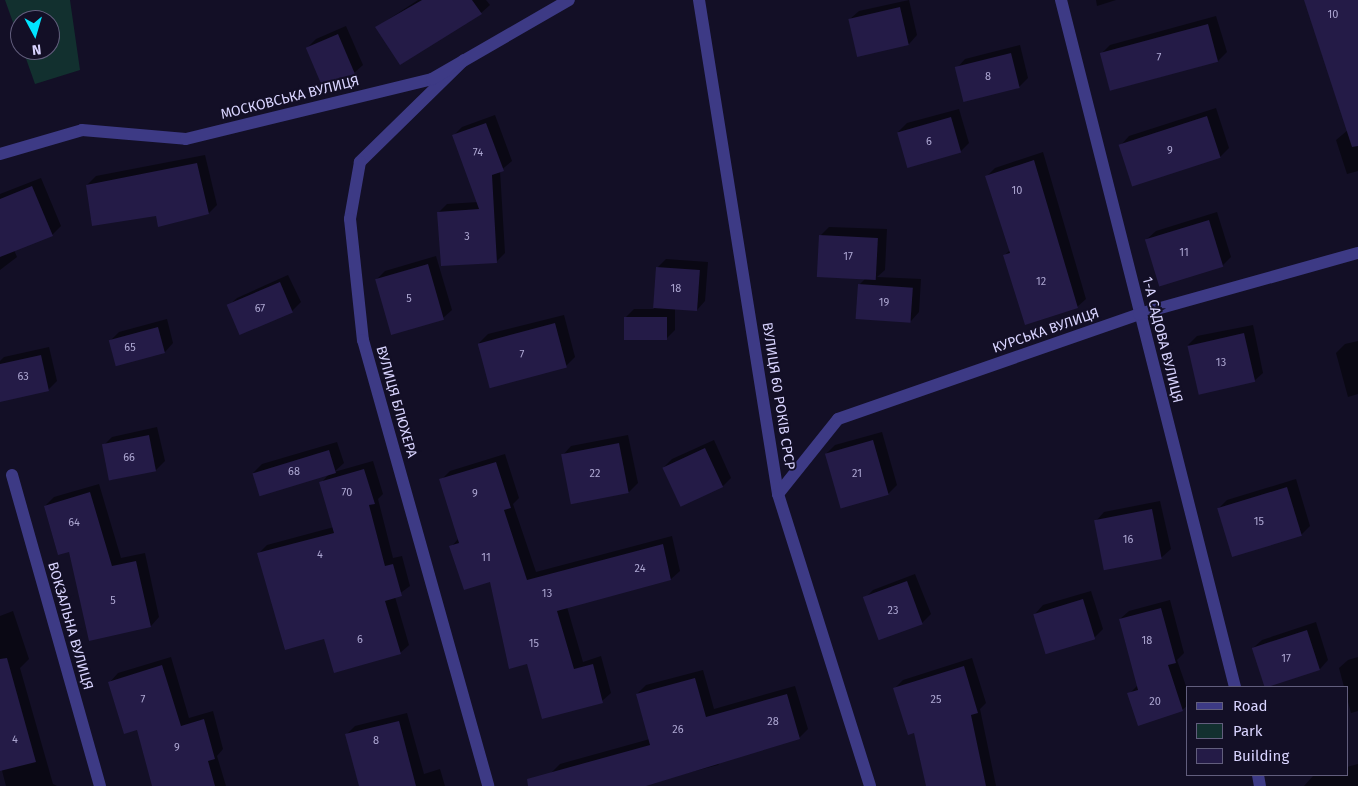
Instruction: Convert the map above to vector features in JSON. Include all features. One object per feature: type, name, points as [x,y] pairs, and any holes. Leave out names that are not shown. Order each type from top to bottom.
[{"type":"street","name":"МОСКОВСЬКА ВУЛИЦЯ","points":[[0,154],[82,130],[186,139],[432,79],[569,0]]},
{"type":"street","name":"ВУЛИЦЯ 60 РОКІВ СРСР","points":[[699,0],[778,494],[870,786]]},
{"type":"street","name":"1-А САДОВА ВУЛИЦЯ","points":[[1061,0],[1235,686]]},
{"type":"street","name":"ВУЛИЦЯ БЛЮХЕРА","points":[[464,60],[360,162],[350,219],[362,340],[488,786]]},
{"type":"street","name":"КУРСЬКА ВУЛИЦЯ","points":[[778,494],[838,419],[1139,314],[1358,253]]},
{"type":"street","name":"ВОКЗАЛЬНА ВУЛИЦЯ","points":[[12,475],[100,786]]},
{"type":"green space","points":[[5,0],[70,0],[80,70],[35,84],[27,60],[60,60],[60,10],[10,10],[10,14]]},
{"type":"building","points":[[422,0],[472,0],[482,14],[400,65],[375,27]]},
{"type":"building","points":[[1304,0],[1358,0],[1358,146],[1352,147]]},
{"type":"building","points":[[900,7],[909,45],[857,57],[848,19]]},
{"type":"building","points":[[1208,24],[1218,62],[1110,91],[1100,53]]},
{"type":"building","points":[[338,34],[355,74],[323,87],[306,48]]},
{"type":"building","points":[[1011,53],[1020,88],[963,102],[955,67]]},
{"type":"building","points":[[1207,116],[1221,158],[1132,187],[1119,145]]},
{"type":"building","points":[[951,117],[961,153],[907,168],[897,132]]},
{"type":"building","points":[[486,123],[504,171],[492,175],[497,263],[441,266],[437,212],[479,209],[452,135]]},
{"type":"building","points":[[1034,160],[1078,308],[1025,325],[1003,255],[1010,253],[985,176]]},
{"type":"building","points":[[197,163],[209,214],[158,227],[156,216],[92,226],[86,185]]},
{"type":"building","points":[[32,186],[53,236],[0,257],[0,199]]},
{"type":"building","points":[[1209,220],[1223,267],[1159,286],[1145,240]]},
{"type":"building","points":[[819,235],[878,238],[876,280],[817,277]]},
{"type":"building","points":[[428,264],[444,320],[391,335],[375,279]]},
{"type":"building","points":[[656,267],[700,270],[697,311],[653,308]]},
{"type":"building","points":[[280,282],[293,312],[240,335],[227,305]]},
{"type":"building","points":[[858,284],[913,288],[910,323],[856,319]]},
{"type":"building","points":[[624,317],[667,317],[667,340],[624,340]]},
{"type":"building","points":[[555,323],[567,367],[490,388],[478,344]]},
{"type":"building","points":[[158,327],[165,353],[116,366],[109,340]]},
{"type":"building","points":[[1244,333],[1255,382],[1199,395],[1187,346]]},
{"type":"building","points":[[41,355],[49,391],[0,402],[0,364]]},
{"type":"building","points":[[149,435],[156,471],[109,480],[102,444]]},
{"type":"building","points":[[873,440],[889,495],[841,509],[825,454]]},
{"type":"building","points":[[619,443],[629,493],[571,504],[561,454]]},
{"type":"building","points":[[705,448],[723,487],[681,507],[662,468]]},
{"type":"building","points":[[329,450],[336,473],[260,496],[252,473]]},
{"type":"building","points":[[496,462],[511,508],[504,510],[527,580],[663,544],[671,580],[557,611],[574,669],[593,664],[603,703],[542,719],[527,664],[509,669],[490,582],[464,590],[449,546],[459,543],[439,479]]},
{"type":"building","points":[[364,469],[375,504],[369,505],[385,566],[393,564],[402,596],[385,601],[401,654],[334,673],[324,639],[285,650],[257,553],[334,533],[319,482]]},
{"type":"building","points":[[1287,487],[1302,536],[1232,557],[1217,508]]},
{"type":"building","points":[[90,492],[112,566],[136,561],[151,627],[89,641],[69,552],[58,555],[44,506]]},
{"type":"building","points":[[1152,509],[1162,559],[1104,570],[1094,520]]},
{"type":"building","points":[[907,581],[923,624],[879,640],[863,597]]},
{"type":"building","points":[[1083,599],[1095,639],[1046,654],[1033,614]]},
{"type":"building","points":[[1161,608],[1176,663],[1168,665],[1183,711],[1138,726],[1127,693],[1138,690],[1119,619]]},
{"type":"building","points":[[1307,630],[1320,670],[1271,686],[1264,686],[1252,648]]},
{"type":"building","points":[[7,658],[36,762],[0,771],[0,659]]},
{"type":"building","points":[[162,665],[181,726],[204,719],[215,759],[208,761],[215,786],[152,786],[137,730],[124,734],[108,682]]},
{"type":"building","points":[[964,666],[978,713],[971,715],[986,786],[926,786],[914,733],[908,735],[893,688]]},
{"type":"building","points":[[695,678],[706,717],[787,694],[800,739],[646,786],[528,786],[527,779],[650,745],[636,694]]},
{"type":"building","points":[[399,721],[416,786],[359,786],[345,734]]}]
